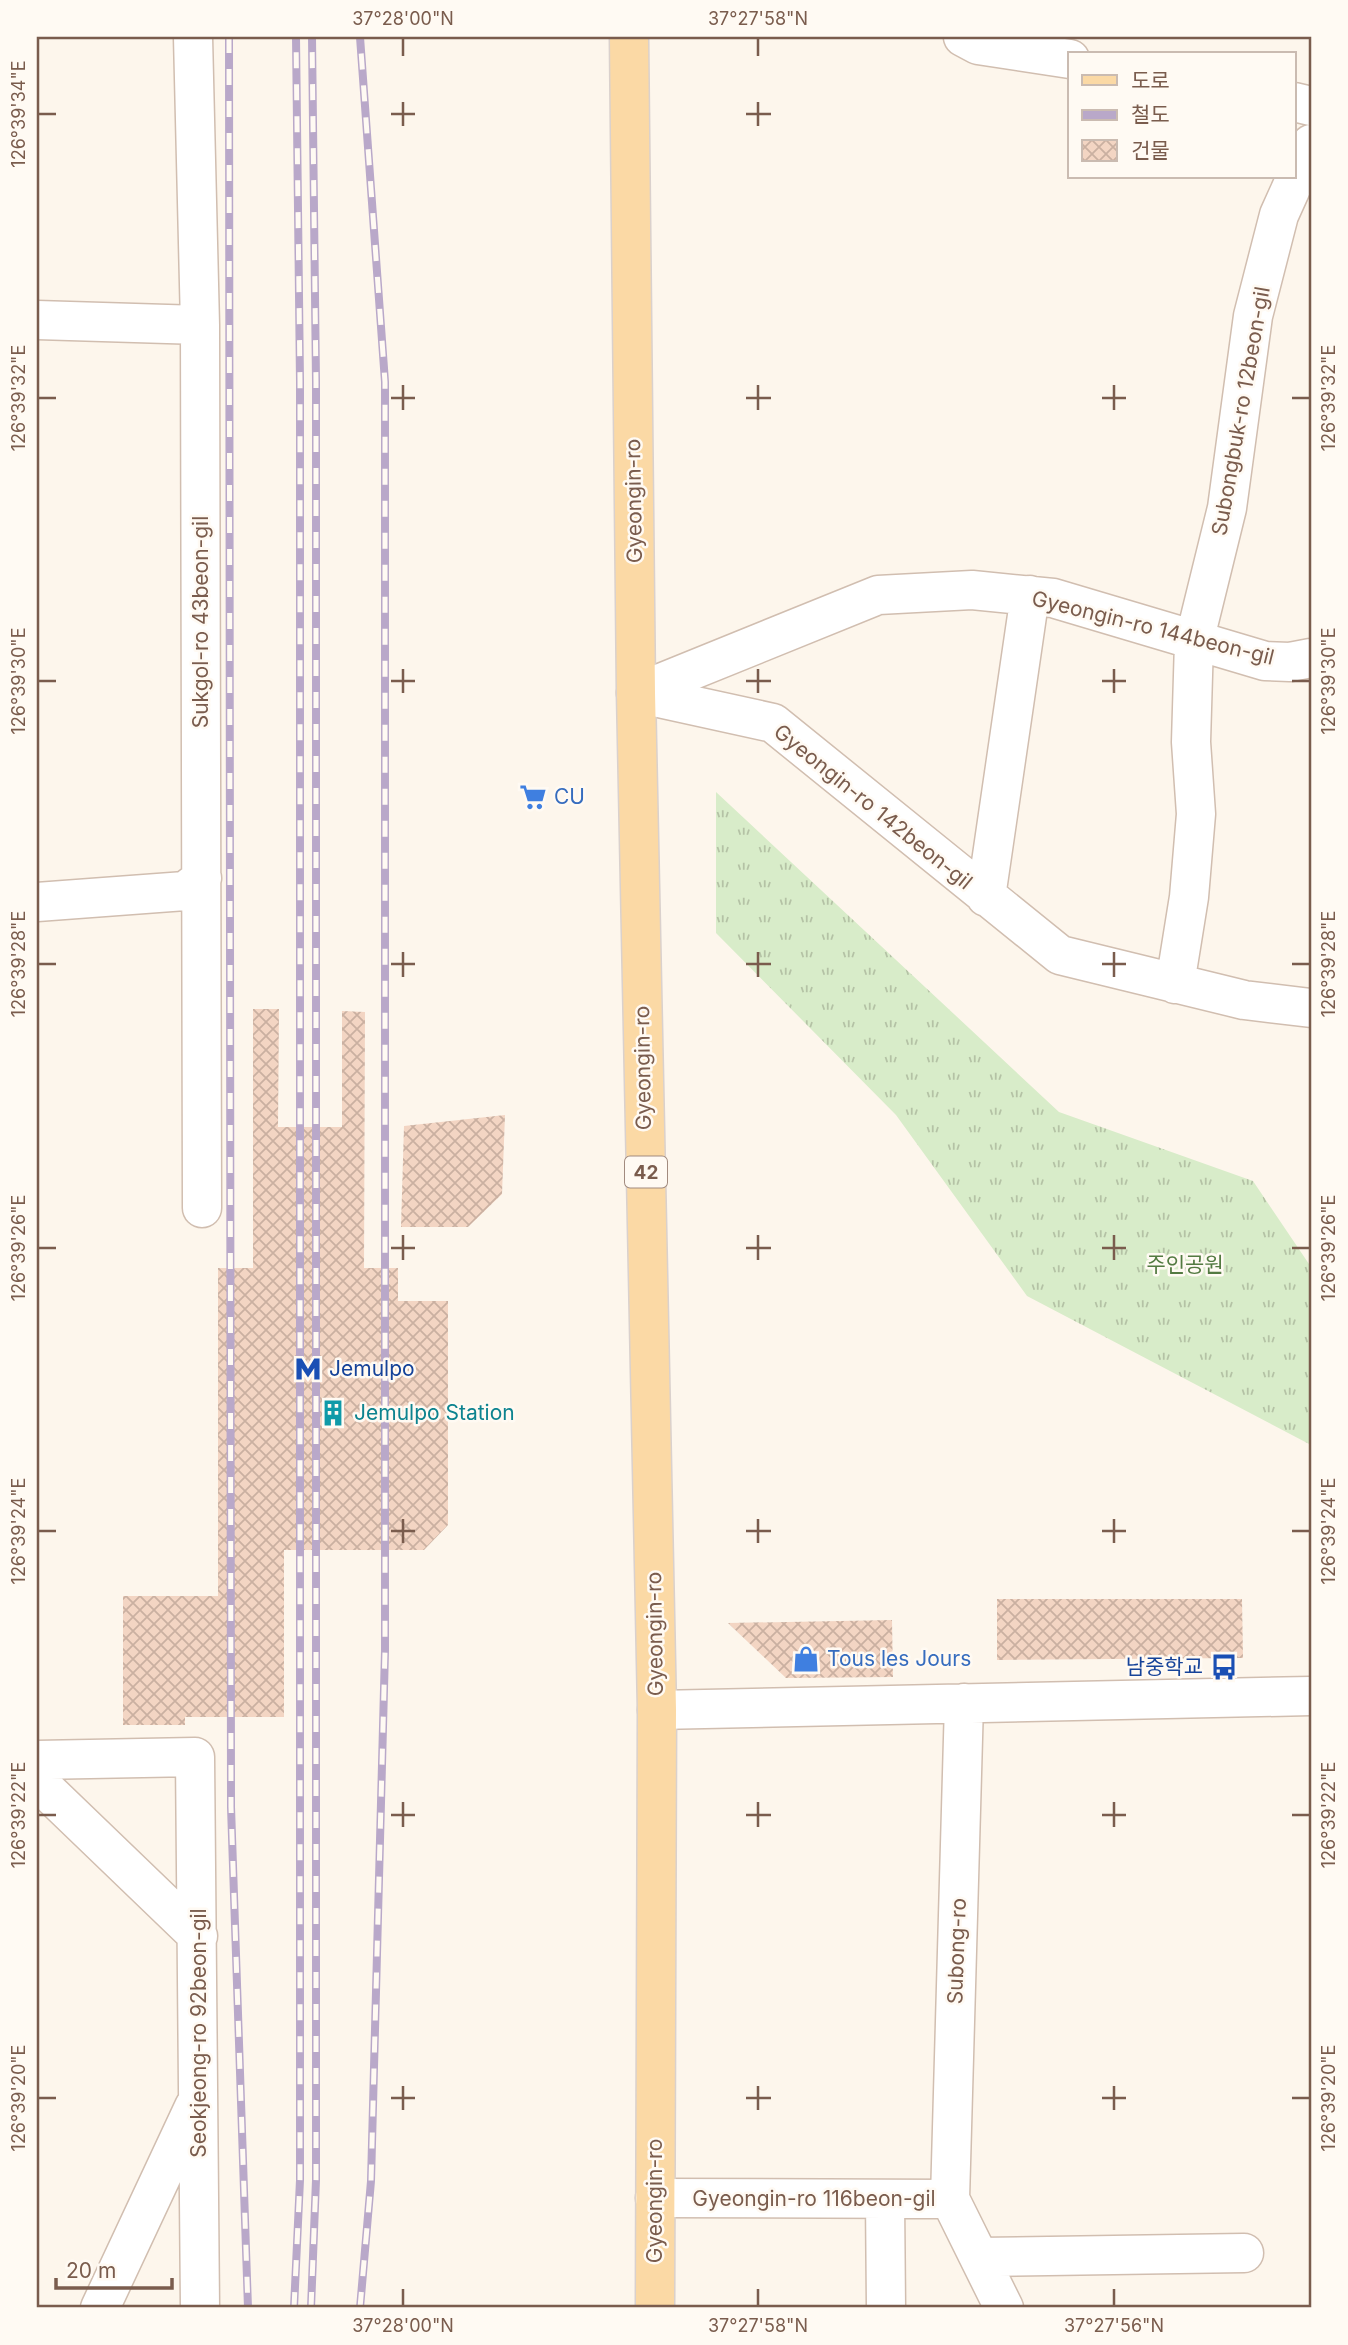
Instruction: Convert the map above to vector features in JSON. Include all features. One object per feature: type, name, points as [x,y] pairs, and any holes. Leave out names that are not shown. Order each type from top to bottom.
[{"type":"main road","name":"Gyeongin-ro","points":[[629,37],[636,693],[657,1710],[655,2308]]},
{"type":"street","name":"Sukgol-ro 43beon-gil","points":[[193,37],[200,324],[202,1208]]},
{"type":"street","points":[[963,37],[978,45],[1068,58]]},
{"type":"street","name":"Subongbuk-ro 12beon-gil","points":[[1296,177],[1311,144]]},
{"type":"street","name":"Subongbuk-ro 12beon-gil","points":[[1194,642],[1227,508],[1253,316],[1279,215],[1296,178]]},
{"type":"street","points":[[37,320],[200,324]]},
{"type":"street","name":"Gyeongin-ro 144beon-gil","points":[[636,693],[878,595],[972,590],[1053,598],[1265,661],[1290,662],[1311,658]]},
{"type":"street","name":"Gyeongin-ro 142beon-gil","points":[[986,897],[1030,595]]},
{"type":"street","points":[[1175,984],[1189,897],[1196,814],[1191,742],[1194,642]]},
{"type":"street","name":"Gyeongin-ro 142beon-gil","points":[[636,693],[773,723],[1060,955],[1244,1000],[1311,1008]]},
{"type":"street","points":[[37,902],[185,891],[202,877]]},
{"type":"street","points":[[657,1710],[1311,1696]]},
{"type":"street","name":"Subong-ro","points":[[950,2199],[964,1703]]},
{"type":"street","name":"Seokjeong-ro 92beon-gil","points":[[37,1760],[195,1757],[200,2308]]},
{"type":"street","points":[[37,1781],[198,1936]]},
{"type":"street","points":[[100,2308],[199,2097]]},
{"type":"street","name":"Gyeongin-ro 116beon-gil","points":[[655,2198],[950,2199],[1004,2308]]},
{"type":"street","points":[[885,2199],[886,2308]]},
{"type":"street","points":[[979,2257],[1244,2253]]},
{"type":"green space","name":"주인공원","points":[[716,792],[1059,1112],[1253,1181],[1311,1267],[1311,1445],[1027,1296],[896,1115],[716,933]]},
{"type":"building","name":"Jemulpo Station","points":[[253,1009],[279,1009],[278,1127],[342,1127],[342,1011],[365,1012],[364,1268],[398,1268],[398,1301],[448,1301],[448,1525],[424,1550],[284,1550],[284,1717],[185,1717],[185,1725],[123,1725],[123,1596],[218,1596],[218,1268],[253,1268]]},
{"type":"building","points":[[505,1115],[502,1194],[468,1227],[401,1227],[404,1126]]},
{"type":"building","points":[[997,1599],[1242,1599],[1243,1658],[997,1660]]},
{"type":"building","points":[[892,1620],[893,1677],[786,1678],[728,1623]]},
{"type":"railway","points":[[229,37],[231,1807],[248,2308]]},
{"type":"railway","points":[[294,2308],[300,2180],[300,381],[296,37]]},
{"type":"railway","points":[[311,2308],[316,2180],[316,382],[312,37]]},
{"type":"railway","points":[[360,37],[385,382],[385,1651],[371,2181],[360,2308]]},
{"type":"place","name":"CU","points":[[533,797]]},
{"type":"place","name":"Jemulpo","points":[[308,1369]]},
{"type":"place","name":"Jemulpo Station","points":[[333,1413]]},
{"type":"place","name":"Tous les Jours","points":[[806,1659]]},
{"type":"place","name":"남중학교","points":[[1224,1667]]}]
